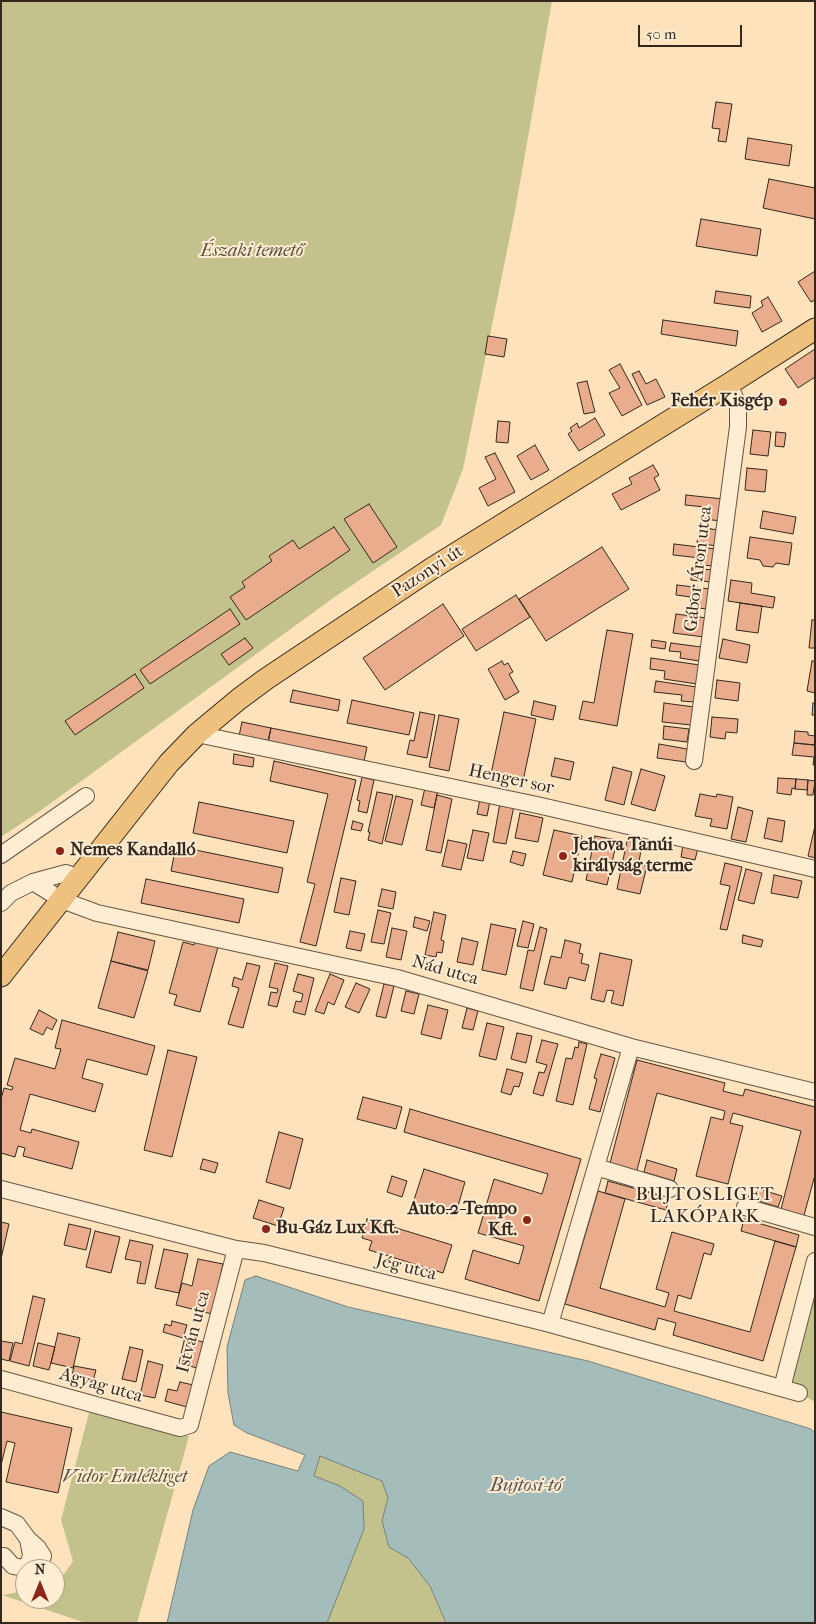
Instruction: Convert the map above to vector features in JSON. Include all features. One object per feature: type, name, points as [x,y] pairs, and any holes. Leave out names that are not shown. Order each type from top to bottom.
[{"type":"main road","name":"Pazonyi út","points":[[62,900],[169,763],[197,734],[266,678],[431,569],[815,329]]},
{"type":"main road","points":[[1,976],[62,900]]},
{"type":"street","name":"Gábor Áron utca","points":[[694,761],[738,427],[738,405],[729,384]]},
{"type":"street","name":"Henger sor","points":[[197,734],[537,805],[815,869]]},
{"type":"street","points":[[1,855],[86,796]]},
{"type":"street","points":[[1,903],[11,893],[33,882],[66,873],[72,875],[81,874]]},
{"type":"street","name":"Nád utca","points":[[33,882],[62,900],[97,913],[397,978],[630,1047],[815,1092]]},
{"type":"street","points":[[550,1324],[630,1047]]},
{"type":"street","points":[[596,1167],[670,1189]]},
{"type":"street","name":"Jég utca","points":[[1,1189],[236,1249],[264,1253],[550,1324],[799,1393]]},
{"type":"street","points":[[745,1207],[815,1227]]},
{"type":"street","name":"István utca","points":[[190,1425],[236,1249]]},
{"type":"street","points":[[782,1388],[815,1261]]},
{"type":"street","name":"Agyag utca","points":[[1,1379],[180,1428],[190,1425]]},
{"type":"street","points":[[2,1517],[17,1524],[28,1539],[38,1548],[43,1556],[42,1559]]},
{"type":"street","points":[[13,1565],[24,1568],[29,1562],[31,1555],[28,1539]]},
{"type":"green space","name":"Északi temető","points":[[1,1],[552,1],[515,211],[463,469],[441,525],[336,596],[40,811],[1,837]]},
{"type":"green space","points":[[815,1261],[815,1402],[799,1393],[782,1388]]},
{"type":"green space","name":"Vidor Emlékliget","points":[[90,1409],[189,1436],[137,1623],[86,1623],[44,1609],[65,1609],[65,1573],[73,1561],[61,1520]]},
{"type":"green space","points":[[320,1456],[382,1480],[388,1498],[382,1521],[389,1547],[408,1558],[430,1586],[446,1623],[327,1623],[343,1580],[313,1476]]},
{"type":"green space","name":"Vidor Emlékliget","points":[[15,1593],[15,1599],[2,1595]]},
{"type":"water","name":"Bujtosi-tó","points":[[256,1276],[348,1307],[588,1361],[811,1429],[815,1433],[815,1623],[446,1623],[430,1586],[408,1558],[389,1547],[382,1521],[388,1498],[382,1481],[320,1456],[314,1476],[340,1486],[363,1501],[364,1529],[327,1623],[167,1623],[193,1510],[209,1466],[230,1452],[298,1471],[305,1455],[247,1433],[234,1425],[228,1393],[227,1347],[245,1280]]},
{"type":"building","points":[[716,102],[732,104],[726,142],[718,141],[720,129],[712,128]]},
{"type":"building","points":[[748,138],[792,145],[789,166],[745,159]]},
{"type":"building","points":[[769,179],[815,188],[815,219],[763,208]]},
{"type":"building","points":[[701,219],[761,229],[757,256],[696,246]]},
{"type":"building","points":[[815,271],[815,300],[811,302],[798,282]]},
{"type":"building","points":[[716,291],[751,296],[750,308],[714,303]]},
{"type":"building","points":[[768,297],[782,321],[762,332],[752,313],[763,306],[761,301]]},
{"type":"building","points":[[663,320],[738,331],[736,346],[661,334]]},
{"type":"building","points":[[488,336],[507,339],[504,357],[485,354]]},
{"type":"building","points":[[815,349],[815,377],[798,388],[785,369]]},
{"type":"building","points":[[620,364],[642,405],[622,416],[609,393],[620,388],[609,370]]},
{"type":"building","points":[[639,371],[646,384],[656,379],[665,397],[647,405],[632,374]]},
{"type":"building","points":[[587,381],[595,412],[584,414],[577,383]]},
{"type":"building","points":[[595,418],[605,435],[579,451],[568,434],[572,431],[570,428],[577,423],[579,428]]},
{"type":"building","points":[[498,421],[510,422],[508,443],[496,442]]},
{"type":"building","points":[[753,430],[771,432],[768,456],[750,454]]},
{"type":"building","points":[[776,432],[786,433],[784,447],[775,446]]},
{"type":"building","points":[[535,445],[549,470],[531,480],[517,456]]},
{"type":"building","points":[[495,453],[515,492],[488,506],[479,488],[496,479],[485,457]]},
{"type":"building","points":[[653,465],[659,475],[654,478],[660,490],[621,510],[612,494],[632,484],[629,478]]},
{"type":"building","points":[[747,468],[767,470],[765,492],[745,490]]},
{"type":"building","points":[[686,495],[723,499],[721,521],[704,519],[705,507],[685,505]]},
{"type":"building","points":[[369,504],[397,547],[373,563],[344,519]]},
{"type":"building","points":[[763,511],[796,517],[793,534],[760,528]]},
{"type":"building","points":[[334,527],[350,550],[246,620],[230,597],[245,587],[242,582],[272,561],[269,556],[293,540],[299,549]]},
{"type":"building","points":[[699,527],[718,530],[717,546],[697,543]]},
{"type":"building","points":[[750,537],[792,543],[789,565],[776,563],[773,567],[763,566],[760,560],[747,558]]},
{"type":"building","points":[[674,544],[716,549],[714,566],[701,565],[701,558],[673,555]]},
{"type":"building","points":[[602,547],[629,589],[546,641],[519,599]]},
{"type":"building","points":[[692,568],[713,570],[712,582],[691,580]]},
{"type":"building","points":[[731,580],[752,583],[751,593],[775,597],[773,608],[728,601]]},
{"type":"building","points":[[677,585],[710,589],[707,609],[690,607],[691,597],[676,595]]},
{"type":"building","points":[[516,595],[530,617],[476,651],[462,629]]},
{"type":"building","points":[[740,603],[762,606],[758,633],[736,630]]},
{"type":"building","points":[[443,604],[464,636],[385,690],[363,658]]},
{"type":"building","points":[[230,609],[240,624],[150,684],[140,670]]},
{"type":"building","points":[[676,614],[707,618],[704,637],[673,633]]},
{"type":"building","points":[[812,620],[815,620],[815,648],[809,648]]},
{"type":"building","points":[[607,630],[633,634],[617,726],[579,719],[583,701],[594,703]]},
{"type":"building","points":[[245,638],[253,648],[229,665],[221,654]]},
{"type":"building","points":[[723,639],[750,645],[747,663],[719,658]]},
{"type":"building","points":[[652,640],[666,642],[665,649],[651,647]]},
{"type":"building","points":[[671,643],[701,647],[699,661],[680,658],[681,652],[669,651]]},
{"type":"building","points":[[651,658],[700,665],[697,684],[664,679],[665,671],[650,669]]},
{"type":"building","points":[[502,661],[504,665],[508,663],[513,672],[509,674],[519,692],[505,700],[488,669]]},
{"type":"building","points":[[812,661],[815,661],[815,693],[807,691]]},
{"type":"building","points":[[135,674],[144,688],[75,735],[65,721]]},
{"type":"building","points":[[717,680],[740,683],[738,701],[715,698]]},
{"type":"building","points":[[656,681],[697,687],[695,702],[681,701],[682,695],[654,692]]},
{"type":"building","points":[[293,690],[340,700],[338,711],[290,702]]},
{"type":"building","points":[[352,700],[414,713],[409,735],[347,723]]},
{"type":"building","points":[[534,701],[556,706],[553,720],[531,715]]},
{"type":"building","points":[[664,703],[694,707],[692,725],[662,722]]},
{"type":"building","points":[[813,703],[815,704],[815,715],[812,715]]},
{"type":"building","points":[[420,712],[435,715],[427,758],[407,754],[410,740],[414,741]]},
{"type":"building","points":[[504,712],[536,719],[523,781],[491,774]]},
{"type":"building","points":[[439,715],[459,719],[449,771],[429,767]]},
{"type":"building","points":[[712,717],[738,719],[737,733],[726,732],[725,739],[710,737]]},
{"type":"building","points":[[242,722],[271,728],[268,742],[239,736]]},
{"type":"building","points":[[664,726],[689,729],[687,742],[663,739]]},
{"type":"building","points":[[271,728],[367,747],[364,761],[268,742]]},
{"type":"building","points":[[795,731],[808,732],[808,735],[815,736],[815,745],[794,743]]},
{"type":"building","points":[[794,743],[815,745],[815,765],[813,765],[814,757],[792,755]]},
{"type":"building","points":[[659,744],[687,749],[686,762],[657,758]]},
{"type":"building","points":[[234,754],[254,758],[253,767],[233,764]]},
{"type":"building","points":[[555,758],[574,762],[570,780],[551,776]]},
{"type":"building","points":[[274,761],[356,780],[316,946],[300,942],[315,884],[307,882],[328,794],[270,781]]},
{"type":"building","points":[[613,767],[632,772],[624,805],[605,800]]},
{"type":"building","points":[[641,769],[665,776],[655,811],[631,804]]},
{"type":"building","points":[[362,777],[374,780],[367,813],[358,811],[360,801],[357,800]]},
{"type":"building","points":[[778,778],[796,779],[795,789],[792,788],[791,795],[777,793]]},
{"type":"building","points":[[796,779],[808,780],[807,790],[795,789]]},
{"type":"building","points":[[808,780],[815,781],[813,795],[807,795]]},
{"type":"building","points":[[425,788],[438,790],[434,808],[421,805]]},
{"type":"building","points":[[377,792],[393,795],[382,844],[368,840]]},
{"type":"building","points":[[700,794],[716,797],[717,794],[733,797],[727,829],[710,826],[712,819],[695,816]]},
{"type":"building","points":[[437,795],[452,799],[441,853],[426,850]]},
{"type":"building","points":[[396,796],[413,800],[402,845],[385,841]]},
{"type":"building","points":[[480,799],[490,801],[487,816],[477,814]]},
{"type":"building","points":[[199,802],[294,821],[287,853],[193,833]]},
{"type":"building","points":[[500,803],[514,806],[506,844],[493,842]]},
{"type":"building","points":[[738,807],[753,811],[746,842],[731,839]]},
{"type":"building","points":[[520,813],[543,818],[538,842],[515,838]]},
{"type":"building","points":[[768,818],[785,821],[782,842],[764,838]]},
{"type":"building","points":[[353,821],[363,824],[361,831],[351,829]]},
{"type":"building","points":[[815,826],[815,858],[808,856]]},
{"type":"building","points":[[473,830],[489,833],[483,861],[467,858]]},
{"type":"building","name":"Jehova Tanúi királyság terme","points":[[554,830],[582,836],[572,882],[543,875]]},
{"type":"building","points":[[595,836],[617,840],[607,885],[586,880]]},
{"type":"building","points":[[448,840],[467,844],[461,870],[442,866]]},
{"type":"building","points":[[627,841],[642,844],[639,862],[640,865],[647,866],[640,894],[617,889]]},
{"type":"building","points":[[683,845],[698,848],[695,860],[681,857]]},
{"type":"building","points":[[176,846],[283,868],[278,893],[171,871]]},
{"type":"building","points":[[513,851],[526,854],[523,866],[510,862]]},
{"type":"building","points":[[725,863],[742,867],[727,930],[720,929],[730,886],[720,884]]},
{"type":"building","points":[[746,869],[762,873],[754,904],[738,900]]},
{"type":"building","points":[[774,875],[802,881],[798,898],[771,893]]},
{"type":"building","points":[[341,878],[356,881],[349,915],[334,912]]},
{"type":"building","points":[[146,879],[244,899],[239,923],[141,903]]},
{"type":"building","points":[[382,889],[396,892],[393,909],[378,906]]},
{"type":"building","points":[[378,910],[391,913],[384,944],[371,942]]},
{"type":"building","points":[[434,912],[446,915],[441,940],[444,941],[442,953],[437,952],[436,957],[425,955]]},
{"type":"building","points":[[415,917],[430,921],[427,931],[413,927]]},
{"type":"building","points":[[523,921],[534,924],[528,948],[517,946]]},
{"type":"building","points":[[491,924],[516,929],[506,975],[482,970]]},
{"type":"building","points":[[540,927],[547,929],[533,991],[520,988],[528,950],[534,951]]},
{"type":"building","points":[[392,928],[407,931],[401,960],[386,957]]},
{"type":"building","points":[[350,931],[365,934],[361,951],[346,948]]},
{"type":"building","points":[[118,932],[155,941],[148,970],[111,961]]},
{"type":"building","points":[[743,935],[763,940],[761,947],[742,943]]},
{"type":"building","points":[[462,938],[478,942],[473,965],[457,962]]},
{"type":"building","points":[[565,940],[581,944],[579,953],[583,954],[581,963],[589,965],[585,981],[569,977],[566,989],[544,984],[551,956],[561,958]]},
{"type":"building","points":[[195,941],[218,947],[200,1012],[174,1005],[177,995],[169,993],[183,942],[194,945]]},
{"type":"building","points":[[600,953],[632,960],[623,1006],[611,1003],[614,991],[607,990],[604,1002],[591,999]]},
{"type":"building","points":[[111,961],[148,971],[134,1018],[98,1008]]},
{"type":"building","points":[[247,963],[260,966],[243,1028],[228,1024],[239,988],[232,986],[234,977],[242,980]]},
{"type":"building","points":[[275,963],[288,966],[277,1007],[268,1005],[271,992],[277,993],[278,989],[269,987]]},
{"type":"building","points":[[298,974],[314,978],[305,1015],[293,1012],[296,1001],[301,1002],[303,994],[293,991]]},
{"type":"building","points":[[330,974],[344,980],[334,1005],[328,1002],[324,1014],[315,1011]]},
{"type":"building","points":[[356,983],[370,989],[359,1013],[345,1007]]},
{"type":"building","points":[[384,984],[394,986],[386,1018],[376,1016]]},
{"type":"building","points":[[406,991],[419,994],[414,1014],[401,1011]]},
{"type":"building","points":[[428,1005],[448,1010],[441,1039],[421,1034]]},
{"type":"building","points":[[467,1008],[478,1011],[473,1030],[462,1028]]},
{"type":"building","points":[[39,1010],[57,1020],[52,1030],[47,1027],[43,1035],[30,1029]]},
{"type":"building","points":[[62,1020],[155,1046],[147,1075],[87,1059],[82,1078],[103,1084],[95,1112],[30,1094],[20,1130],[31,1133],[32,1129],[79,1142],[72,1169],[23,1156],[25,1148],[18,1146],[15,1157],[1,1153],[1,1099],[4,1088],[12,1090],[13,1087],[7,1085],[15,1058],[55,1069],[61,1049],[55,1048]]},
{"type":"building","points":[[487,1023],[504,1027],[496,1060],[479,1056]]},
{"type":"building","points":[[517,1033],[532,1036],[526,1063],[511,1059]]},
{"type":"building","points":[[542,1040],[558,1044],[543,1096],[533,1093],[539,1072],[544,1073],[547,1065],[536,1062]]},
{"type":"building","points":[[579,1042],[587,1044],[573,1105],[556,1101],[566,1058],[572,1059],[575,1047],[578,1048]]},
{"type":"building","points":[[168,1050],[197,1057],[172,1157],[144,1150]]},
{"type":"building","points":[[601,1054],[615,1058],[600,1112],[589,1109],[597,1079],[594,1078]]},
{"type":"building","points":[[637,1060],[725,1083],[723,1091],[743,1096],[745,1089],[815,1107],[815,1175],[803,1219],[780,1213],[801,1131],[733,1113],[730,1123],[743,1126],[728,1184],[696,1176],[711,1117],[723,1120],[725,1111],[657,1093],[636,1174],[609,1167]]},
{"type":"building","points":[[507,1069],[523,1073],[519,1087],[514,1086],[511,1095],[501,1092]]},
{"type":"building","points":[[363,1097],[402,1107],[396,1129],[357,1119]]},
{"type":"building","points":[[410,1109],[581,1159],[539,1301],[465,1279],[473,1250],[519,1264],[524,1246],[478,1233],[494,1179],[542,1194],[548,1174],[404,1132]]},
{"type":"building","points":[[279,1132],[303,1139],[290,1189],[266,1182]]},
{"type":"building","points":[[203,1159],[218,1163],[215,1173],[200,1169]]},
{"type":"building","points":[[647,1160],[677,1169],[674,1181],[644,1172]]},
{"type":"building","points":[[424,1169],[465,1182],[455,1216],[413,1203]]},
{"type":"building","points":[[392,1176],[407,1181],[402,1197],[387,1192]]},
{"type":"building","points":[[608,1181],[669,1198],[666,1210],[605,1193]]},
{"type":"building","points":[[752,1187],[782,1196],[778,1207],[748,1198]]},
{"type":"building","points":[[598,1191],[625,1199],[600,1288],[665,1307],[669,1293],[656,1289],[672,1232],[714,1244],[711,1255],[704,1253],[691,1299],[678,1295],[674,1311],[750,1332],[775,1241],[796,1247],[763,1361],[673,1335],[676,1323],[658,1318],[655,1330],[565,1304]]},
{"type":"building","points":[[259,1200],[284,1208],[278,1226],[253,1218]]},
{"type":"building","points":[[367,1219],[452,1245],[443,1273],[369,1250],[372,1241],[362,1238]]},
{"type":"building","points":[[744,1219],[799,1235],[796,1247],[741,1231]]},
{"type":"building","points":[[1,1222],[9,1224],[1,1259]]},
{"type":"building","points":[[69,1224],[91,1229],[86,1250],[64,1245]]},
{"type":"building","points":[[95,1231],[120,1237],[111,1273],[86,1267]]},
{"type":"building","points":[[130,1240],[153,1245],[145,1284],[137,1283],[141,1262],[125,1259]]},
{"type":"building","points":[[164,1249],[188,1254],[179,1293],[155,1288]]},
{"type":"building","points":[[198,1259],[223,1264],[212,1314],[176,1305],[182,1283],[192,1286]]},
{"type":"building","points":[[33,1296],[45,1299],[29,1366],[10,1361],[15,1342],[22,1344]]},
{"type":"building","points":[[172,1321],[187,1325],[183,1338],[163,1332],[165,1324],[171,1326]]},
{"type":"building","points":[[58,1333],[80,1338],[73,1368],[51,1363]]},
{"type":"building","points":[[185,1337],[203,1342],[197,1368],[179,1363]]},
{"type":"building","points":[[1,1341],[13,1343],[9,1361],[1,1359]]},
{"type":"building","points":[[38,1343],[55,1347],[49,1370],[33,1366]]},
{"type":"building","points":[[130,1347],[143,1350],[136,1382],[122,1379]]},
{"type":"building","points":[[148,1361],[163,1365],[155,1398],[140,1395]]},
{"type":"building","points":[[74,1366],[96,1370],[93,1381],[72,1376]]},
{"type":"building","points":[[180,1382],[193,1385],[187,1407],[165,1401],[168,1389],[177,1391]]},
{"type":"building","points":[[1,1412],[72,1428],[58,1493],[6,1482],[15,1443],[7,1441],[1,1465]]},
{"type":"place","name":"Fehér Kisgép","points":[[783,402]]},
{"type":"place","name":"Nemes Kandalló","points":[[60,851]]},
{"type":"place","name":"Jehova Tanúi királyság terme","points":[[563,856]]},
{"type":"place","name":"Auto-2-Tempo Kft.","points":[[527,1220]]},
{"type":"place","name":"Bu-Gáz Lux Kft.","points":[[266,1229]]},
{"type":"district","name":"BUJTOSLIGET LAKÓPARK","points":[[705,1206]]}]
